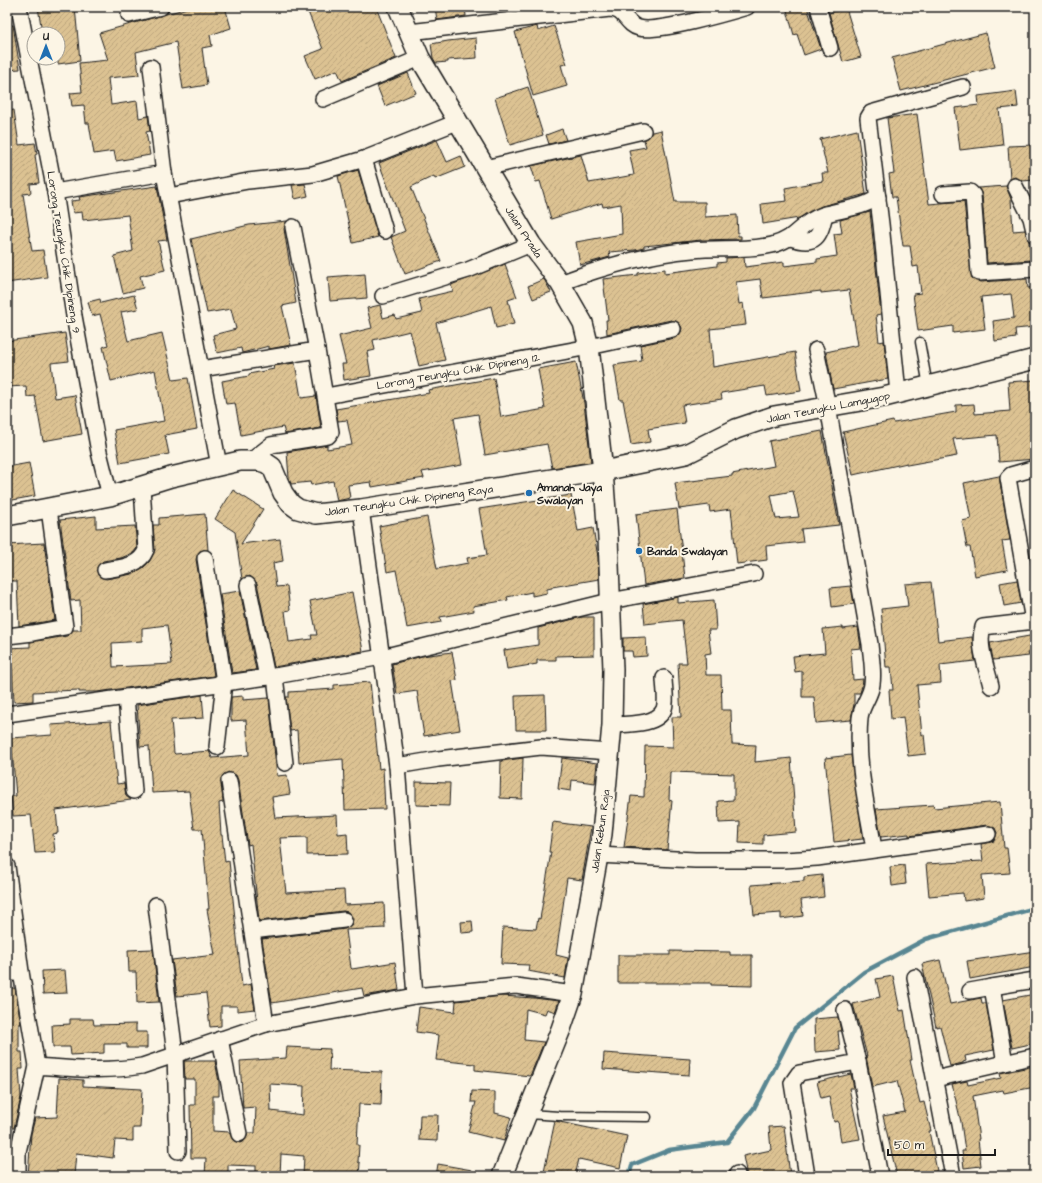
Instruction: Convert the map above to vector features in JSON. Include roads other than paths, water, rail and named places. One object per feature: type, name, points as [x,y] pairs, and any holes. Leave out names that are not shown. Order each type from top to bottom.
[{"type":"street","name":"Lorong Teungku Chik Dipineng 9","points":[[19,7],[54,192],[74,316],[99,452],[110,496]]},
{"type":"street","points":[[129,15],[161,7]]},
{"type":"street","name":"Jalan Prada","points":[[398,7],[420,58],[457,122],[531,244],[560,283],[583,324],[589,347],[603,471]]},
{"type":"street","points":[[409,32],[610,9],[622,12],[633,26],[647,29],[679,24],[747,7]]},
{"type":"street","points":[[818,7],[830,48]]},
{"type":"street","points":[[323,99],[420,58]]},
{"type":"street","points":[[151,67],[164,174],[219,466]]},
{"type":"street","points":[[898,393],[878,197],[868,118],[871,113],[963,88]]},
{"type":"street","points":[[169,196],[248,181],[313,174],[364,159],[457,122]]},
{"type":"street","points":[[485,168],[643,131]]},
{"type":"street","points":[[364,159],[385,231]]},
{"type":"street","points":[[54,192],[164,174]]},
{"type":"street","points":[[1015,186],[1031,218],[1035,235]]},
{"type":"street","points":[[944,194],[970,192],[973,195],[979,274],[1035,269]]},
{"type":"street","points":[[560,283],[628,261],[690,250],[771,245],[791,238],[806,222],[825,214],[870,203],[878,197]]},
{"type":"street","points":[[252,460],[271,445],[328,436],[331,432],[326,396],[293,227]]},
{"type":"street","points":[[383,296],[468,270],[531,244]]},
{"type":"street","name":"Lorong Teungku Chik Dipineng 12","points":[[326,396],[589,347],[673,329]]},
{"type":"street","points":[[201,370],[317,350]]},
{"type":"street","points":[[816,350],[828,407],[870,644],[872,684],[862,706],[859,748],[874,849]]},
{"type":"street","name":"Jalan Teungku Lamgugop","points":[[603,471],[686,454],[736,429],[774,416],[898,393],[1035,359]]},
{"type":"street","name":"Jalan Teungku Chik Dipineng Raya","points":[[7,516],[110,496],[171,477],[240,461],[252,460],[266,463],[272,467],[291,504],[304,512],[316,514],[361,509],[603,471]]},
{"type":"street","points":[[991,686],[981,643],[980,635],[983,627],[1034,621],[1008,478],[1011,475],[1035,468]]},
{"type":"street","name":"Jalan Kebun Raja","points":[[502,1176],[528,1114],[573,994],[602,834],[612,725],[613,638],[603,471]]},
{"type":"street","points":[[105,570],[135,564],[143,558],[146,550],[142,486]]},
{"type":"street","points":[[7,636],[33,634],[64,627],[49,509]]},
{"type":"street","points":[[361,509],[397,766],[415,996]]},
{"type":"street","points":[[205,558],[224,682],[217,747]]},
{"type":"street","points":[[7,714],[271,676],[382,657],[610,601],[754,574]]},
{"type":"street","points":[[248,585],[271,676],[285,763]]},
{"type":"street","points":[[612,725],[639,723],[654,719],[659,715],[664,709],[664,678]]},
{"type":"street","points":[[126,697],[134,791]]},
{"type":"street","points":[[397,766],[438,759],[541,747],[610,752]]},
{"type":"street","points":[[229,781],[266,1024]]},
{"type":"street","points":[[598,855],[695,860],[784,860],[988,834]]},
{"type":"street","points":[[7,866],[14,973],[37,1066],[13,1153],[18,1176]]},
{"type":"street","points":[[156,905],[175,1054],[178,1150]]},
{"type":"street","points":[[252,931],[344,920]]},
{"type":"street","points":[[915,977],[954,1176]]},
{"type":"street","points":[[970,991],[1035,980]]},
{"type":"street","points":[[37,1066],[122,1070],[142,1066],[266,1024],[415,996],[516,986],[573,994]]},
{"type":"street","points":[[992,987],[1005,1063]]},
{"type":"street","points":[[845,1010],[858,1062],[880,1176]]},
{"type":"street","points":[[220,1039],[239,1134]]},
{"type":"street","points":[[935,1079],[1035,1056]]},
{"type":"street","points":[[807,1176],[792,1083],[799,1073],[858,1062]]},
{"type":"lane","points":[[920,342],[928,386]]},
{"type":"lane","points":[[528,1114],[559,1116],[647,1117]]},
{"type":"waterway","points":[[629,1176],[632,1165],[669,1150],[727,1142],[754,1108],[795,1028],[864,972],[926,939],[1035,908]]},
{"type":"place","name":"Amanah Jaya Swalayan","points":[[529,493]]},
{"type":"place","name":"Banda Swalayan","points":[[639,551]]}]
